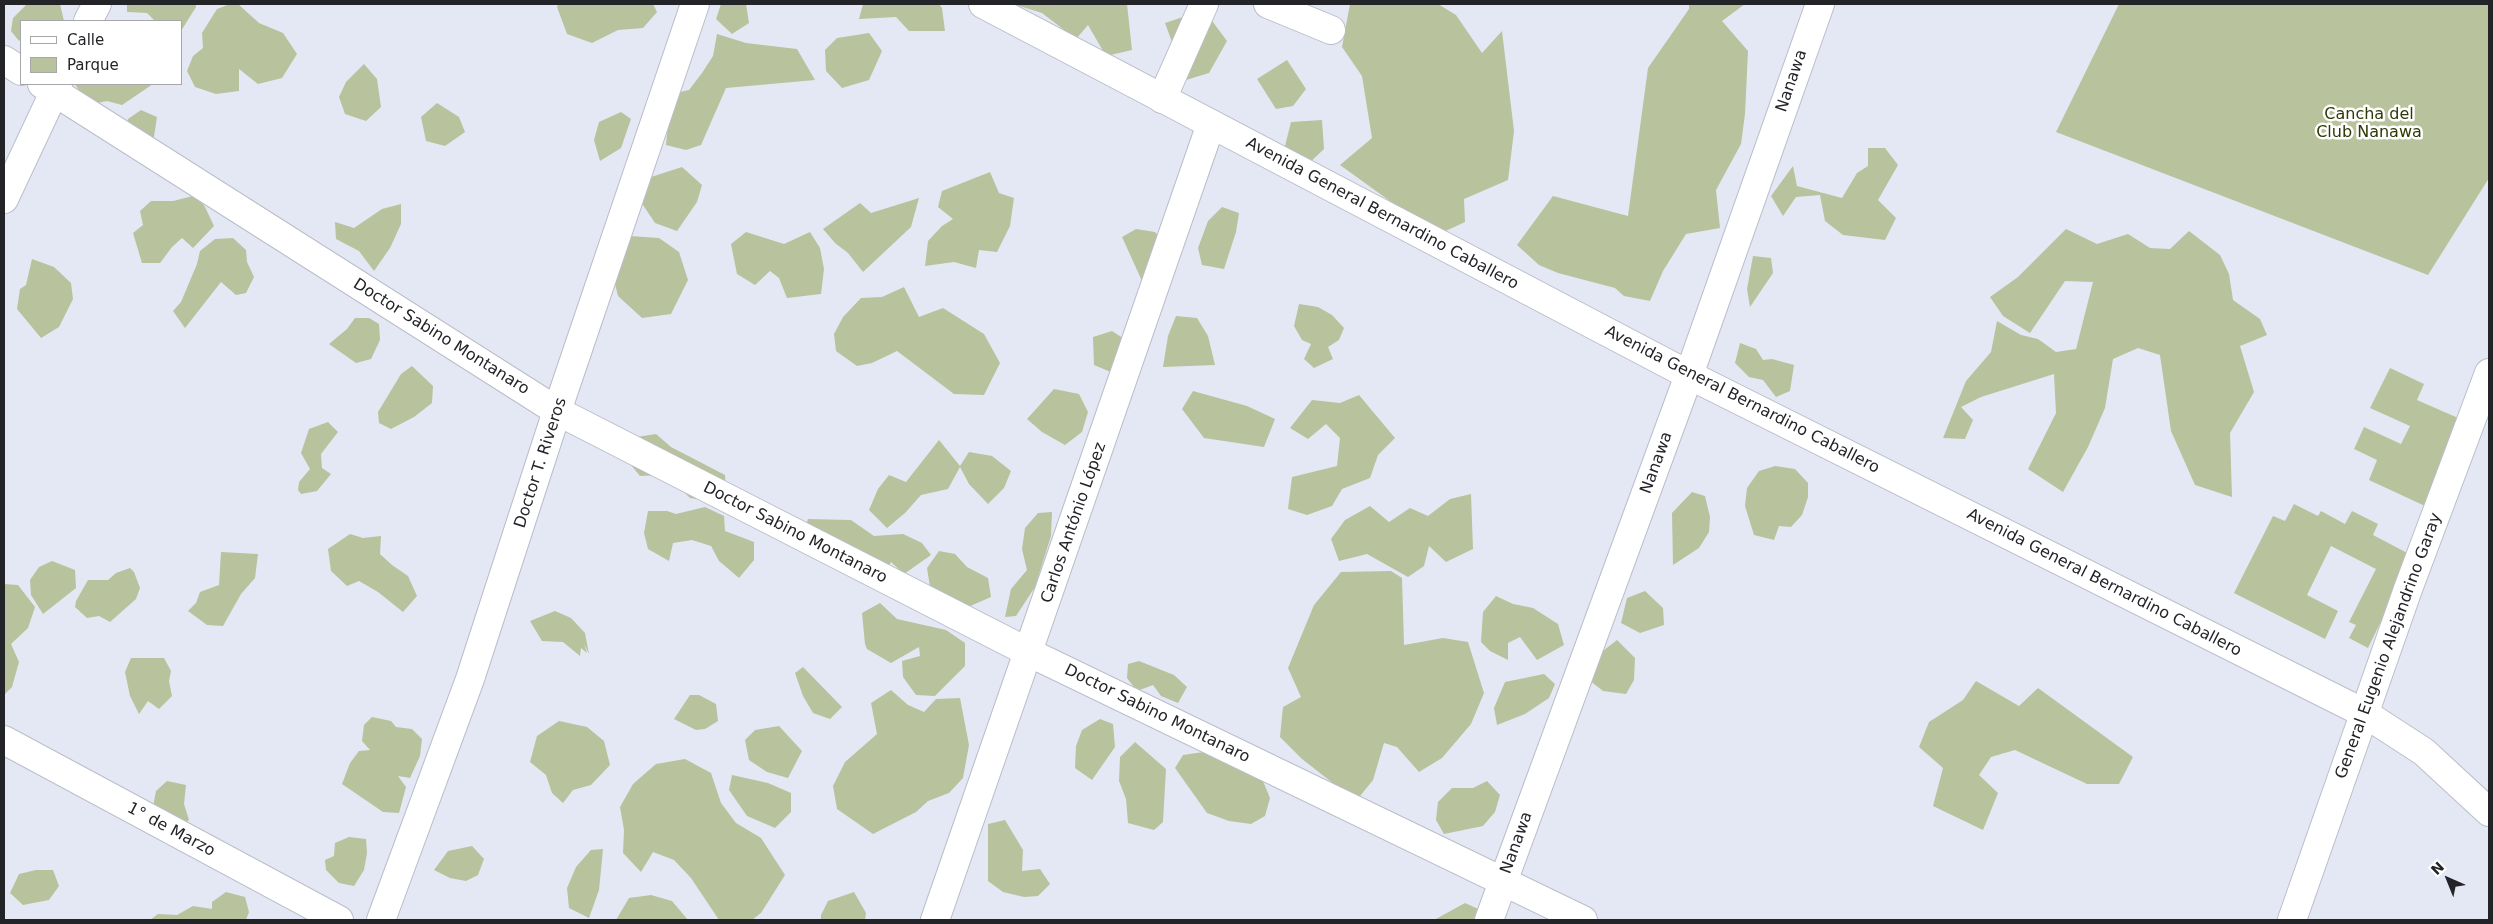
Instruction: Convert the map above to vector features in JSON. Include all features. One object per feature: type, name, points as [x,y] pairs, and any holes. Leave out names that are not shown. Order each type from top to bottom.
[{"type":"street","points":[[89,20],[97,4]]},
{"type":"street","name":"Doctor T. Riveros","points":[[381,920],[470,678],[557,411],[695,4]]},
{"type":"street","name":"Avenida General Bernardino Caballero","points":[[983,4],[1689,375],[2364,713],[2424,752],[2489,812]]},
{"type":"street","points":[[1162,99],[1204,4]]},
{"type":"street","points":[[1268,4],[1331,30]]},
{"type":"street","name":"Nanawa","points":[[1489,920],[1689,375],[1820,4]]},
{"type":"street","points":[[4,60],[20,70]]},
{"type":"street","points":[[4,200],[52,86]]},
{"type":"street","name":"Doctor Sabino Montanaro","points":[[52,86],[557,411],[1030,653],[1583,920]]},
{"type":"street","name":"Carlos António López","points":[[935,920],[1030,653],[1211,124]]},
{"type":"street","name":"General Eugenio Alejandrino Garay","points":[[2292,920],[2364,713],[2489,373]]},
{"type":"street","name":"1° de Marzo","points":[[4,740],[339,920]]},
{"type":"green space","points":[[27,4],[60,4],[64,20],[20,20],[19,41],[11,31],[13,18]]},
{"type":"green space","points":[[127,4],[196,4],[182,29],[182,20],[154,20],[147,13],[127,12]]},
{"type":"green space","points":[[230,4],[238,4],[259,23],[283,33],[297,54],[282,78],[258,84],[239,69],[239,91],[216,94],[195,87],[187,71],[193,56],[203,48],[202,33],[217,9]]},
{"type":"green space","points":[[558,4],[653,4],[657,12],[643,28],[618,30],[592,43],[567,34],[557,7]]},
{"type":"green space","points":[[721,4],[746,4],[749,23],[732,34],[716,19]]},
{"type":"green space","points":[[863,4],[939,4],[942,8],[945,31],[909,31],[896,17],[859,19]]},
{"type":"green space","points":[[1013,4],[1127,4],[1132,50],[1106,56],[1088,25],[1076,39],[1042,13]]},
{"type":"green space","points":[[1350,4],[1438,4],[1456,15],[1482,53],[1502,31],[1514,131],[1508,180],[1464,199],[1465,222],[1437,235],[1340,165],[1372,138],[1362,76],[1342,47]]},
{"type":"green space","points":[[1689,4],[1745,4],[1722,21],[1748,51],[1745,114],[1741,144],[1716,190],[1720,228],[1686,234],[1663,271],[1650,301],[1624,296],[1615,288],[1558,273],[1539,265],[1517,245],[1553,196],[1628,216],[1648,68],[1689,9]]},
{"type":"green space","name":"Cancha del Club Nanawa","points":[[2119,4],[2489,4],[2489,178],[2428,275],[2056,132]]},
{"type":"green space","points":[[1204,10],[1227,41],[1209,73],[1186,80],[1165,23]]},
{"type":"green space","points":[[869,33],[882,51],[869,80],[842,88],[826,71],[825,50],[837,38]]},
{"type":"green space","points":[[717,34],[746,43],[797,49],[815,80],[726,88],[701,145],[686,150],[666,145],[669,114],[680,92],[689,90],[713,56]]},
{"type":"green space","points":[[1287,60],[1306,89],[1293,106],[1276,109],[1257,79]]},
{"type":"green space","points":[[364,64],[377,79],[381,107],[366,121],[345,114],[339,97],[346,82]]},
{"type":"green space","points":[[76,85],[152,85],[122,105],[107,101],[88,105]]},
{"type":"green space","points":[[437,103],[459,117],[465,132],[445,146],[426,141],[421,117]]},
{"type":"green space","points":[[141,110],[157,117],[153,143],[124,146],[128,119]]},
{"type":"green space","points":[[621,112],[631,119],[621,148],[600,161],[594,140],[599,122]]},
{"type":"green space","points":[[1322,120],[1324,149],[1305,167],[1285,146],[1291,122]]},
{"type":"green space","points":[[1868,148],[1885,148],[1898,165],[1878,200],[1896,218],[1885,240],[1843,235],[1825,221],[1820,195],[1796,197],[1783,216],[1771,196],[1793,166],[1797,186],[1842,198],[1857,173],[1868,166]]},
{"type":"green space","points":[[682,167],[702,185],[697,202],[677,231],[655,223],[637,196],[648,178]]},
{"type":"green space","points":[[990,172],[999,193],[1014,198],[1010,226],[997,252],[979,250],[976,268],[954,262],[925,266],[928,241],[942,226],[953,219],[938,207],[942,191]]},
{"type":"green space","points":[[197,195],[214,226],[193,248],[182,238],[172,247],[160,263],[142,263],[133,233],[143,225],[140,211],[151,201],[173,201]]},
{"type":"green space","points":[[919,198],[911,227],[863,272],[848,253],[835,243],[823,229],[860,203],[871,213]]},
{"type":"green space","points":[[401,204],[401,224],[390,248],[374,271],[359,251],[336,239],[335,222],[354,228],[382,209]]},
{"type":"green space","points":[[1222,207],[1239,213],[1236,232],[1224,269],[1202,265],[1198,248],[1208,221]]},
{"type":"green space","points":[[1136,229],[1155,232],[1173,253],[1142,281],[1122,237]]},
{"type":"green space","points":[[2066,229],[2097,244],[2128,234],[2150,248],[2170,249],[2189,231],[2220,255],[2229,274],[2233,300],[2260,319],[2267,335],[2240,346],[2254,392],[2230,433],[2232,497],[2195,485],[2171,431],[2160,355],[2138,348],[2113,359],[2105,408],[2088,447],[2063,492],[2028,469],[2056,413],[2054,374],[1981,397],[1961,407],[1973,420],[1965,439],[1943,438],[1966,381],[1991,352],[1997,321],[2021,335],[2038,339],[2056,352],[2076,349],[2093,282],[2065,281],[2030,333],[2003,316],[1990,297],[2018,277]]},
{"type":"green space","points":[[746,232],[784,244],[810,232],[820,248],[824,269],[821,294],[787,298],[779,278],[770,271],[755,285],[737,274],[731,244]]},
{"type":"green space","points":[[630,236],[659,238],[679,252],[688,280],[671,314],[642,318],[618,296],[609,260]]},
{"type":"green space","points":[[233,238],[246,250],[247,262],[254,277],[246,293],[236,295],[221,282],[185,328],[173,311],[181,302],[197,264],[200,251],[215,239]]},
{"type":"green space","points":[[1753,256],[1771,258],[1773,273],[1750,307],[1747,289]]},
{"type":"green space","points":[[32,259],[54,267],[71,283],[73,299],[59,327],[41,338],[17,309],[20,289],[26,285]]},
{"type":"green space","points":[[904,287],[919,317],[943,308],[984,334],[1000,363],[984,395],[954,394],[897,351],[872,363],[857,366],[836,351],[834,334],[843,317],[861,298],[882,297]]},
{"type":"green space","points":[[1299,304],[1318,307],[1332,315],[1344,328],[1339,340],[1328,347],[1333,359],[1314,368],[1304,359],[1311,344],[1302,340],[1294,326]]},
{"type":"green space","points":[[1176,316],[1197,318],[1208,336],[1215,365],[1163,367],[1168,336]]},
{"type":"green space","points":[[355,318],[369,318],[379,324],[380,340],[371,359],[356,363],[329,344],[347,329]]},
{"type":"green space","points":[[1112,331],[1129,342],[1118,375],[1094,365],[1093,337]]},
{"type":"green space","points":[[1740,343],[1756,349],[1763,360],[1772,359],[1794,365],[1790,391],[1776,397],[1763,380],[1749,377],[1735,363]]},
{"type":"green space","points":[[412,366],[433,386],[432,403],[414,417],[391,429],[379,423],[378,412],[401,374]]},
{"type":"green space","points":[[2390,368],[2424,384],[2417,400],[2465,421],[2425,506],[2369,480],[2377,460],[2354,449],[2364,427],[2401,444],[2410,426],[2370,408]]},
{"type":"green space","points":[[1054,389],[1079,394],[1088,412],[1082,432],[1065,445],[1042,432],[1027,419]]},
{"type":"green space","points":[[1193,391],[1247,406],[1275,419],[1264,447],[1204,438],[1182,409]]},
{"type":"green space","points":[[1359,395],[1395,438],[1378,455],[1370,478],[1342,489],[1332,506],[1307,515],[1288,509],[1292,477],[1337,466],[1340,438],[1326,424],[1308,439],[1290,428],[1312,400],[1340,403]]},
{"type":"green space","points":[[328,422],[338,432],[321,454],[322,468],[331,474],[317,491],[301,494],[298,490],[299,482],[310,469],[301,453],[309,429]]},
{"type":"green space","points":[[656,434],[671,447],[725,475],[726,490],[715,502],[690,498],[673,481],[660,475],[640,476],[626,459],[637,437]]},
{"type":"green space","points":[[939,440],[960,466],[969,452],[992,456],[1011,471],[1004,488],[988,504],[969,484],[960,467],[948,489],[921,495],[905,513],[887,528],[869,510],[878,489],[889,475],[906,482]]},
{"type":"green space","points":[[1775,466],[1795,469],[1808,483],[1808,497],[1802,515],[1791,527],[1779,526],[1774,540],[1754,535],[1745,506],[1747,488],[1759,471]]},
{"type":"green space","points":[[1692,492],[1705,496],[1710,517],[1709,532],[1699,548],[1673,565],[1672,513]]},
{"type":"green space","points":[[1471,494],[1473,549],[1446,562],[1429,546],[1424,566],[1408,577],[1367,554],[1339,561],[1331,539],[1345,520],[1370,506],[1389,522],[1410,508],[1428,516],[1450,499]]},
{"type":"green space","points":[[2294,504],[2318,516],[2321,511],[2345,524],[2352,511],[2378,524],[2373,535],[2413,556],[2368,648],[2349,638],[2356,625],[2349,622],[2376,569],[2331,546],[2307,595],[2338,611],[2325,639],[2234,593],[2273,516],[2285,521]]},
{"type":"green space","points":[[705,507],[724,516],[725,531],[754,542],[754,560],[739,578],[719,561],[711,546],[692,540],[673,543],[669,561],[648,549],[644,533],[648,511],[667,511],[676,514]]},
{"type":"green space","points":[[1052,512],[1051,536],[1035,587],[1016,616],[1005,617],[1011,589],[1027,570],[1022,549],[1025,528],[1038,513]]},
{"type":"green space","points":[[808,519],[851,520],[874,536],[903,534],[922,543],[931,555],[904,574],[891,562],[888,567],[802,539]]},
{"type":"green space","points":[[350,534],[363,538],[381,536],[380,554],[408,576],[417,596],[403,612],[378,592],[359,581],[347,586],[331,571],[328,549]]},
{"type":"green space","points":[[939,551],[955,554],[967,567],[988,578],[991,597],[968,607],[931,593],[927,568]]},
{"type":"green space","points":[[221,552],[258,554],[255,578],[241,594],[223,626],[207,625],[188,611],[196,603],[200,592],[219,585]]},
{"type":"green space","points":[[52,561],[75,570],[76,588],[43,614],[31,595],[30,580],[39,567]]},
{"type":"green space","points":[[130,568],[134,572],[140,588],[136,599],[110,622],[99,616],[87,618],[75,607],[76,601],[88,580],[108,580],[116,573]]},
{"type":"green space","points":[[1391,571],[1402,578],[1404,645],[1443,638],[1468,642],[1484,693],[1471,724],[1442,758],[1419,772],[1397,747],[1384,743],[1373,780],[1356,801],[1302,759],[1280,737],[1283,707],[1301,697],[1288,668],[1314,605],[1341,572]]},
{"type":"green space","points":[[4,584],[18,585],[35,607],[28,628],[11,644],[19,662],[12,687],[4,695]]},
{"type":"green space","points":[[1645,591],[1663,608],[1664,625],[1640,633],[1621,623],[1627,598]]},
{"type":"green space","points":[[1496,596],[1513,604],[1533,608],[1558,624],[1564,645],[1537,660],[1520,637],[1508,643],[1508,660],[1490,651],[1481,642],[1483,612]]},
{"type":"green space","points":[[880,603],[897,619],[946,630],[965,643],[965,666],[935,696],[916,695],[903,677],[902,661],[920,656],[919,647],[891,663],[867,649],[862,613]]},
{"type":"green space","points":[[555,611],[571,618],[585,633],[589,654],[584,644],[587,653],[581,648],[580,656],[563,642],[542,641],[530,621]]},
{"type":"green space","points":[[1617,640],[1635,658],[1634,680],[1626,694],[1603,691],[1589,680],[1599,654]]},
{"type":"green space","points":[[131,658],[164,658],[171,671],[169,681],[172,696],[159,709],[148,701],[139,714],[130,696],[125,672]]},
{"type":"green space","points":[[1139,661],[1174,675],[1187,687],[1178,703],[1161,696],[1153,685],[1137,691],[1127,678],[1128,664]]},
{"type":"green space","points":[[803,667],[842,707],[830,719],[813,713],[803,696],[795,673]]},
{"type":"green space","points":[[1544,674],[1555,684],[1549,698],[1525,714],[1497,725],[1494,708],[1505,682]]},
{"type":"green space","points":[[1976,681],[2019,706],[2038,688],[2133,757],[2119,784],[2087,784],[2015,750],[1991,757],[1979,775],[1998,793],[1983,830],[1933,806],[1943,768],[1919,747],[1929,722],[1963,700]]},
{"type":"green space","points":[[891,690],[908,705],[924,712],[936,699],[960,698],[969,745],[963,778],[949,793],[928,801],[916,812],[873,834],[837,809],[833,786],[845,762],[877,734],[871,703]]},
{"type":"green space","points":[[690,695],[699,695],[716,704],[718,721],[705,729],[696,730],[674,719]]},
{"type":"green space","points":[[372,717],[391,721],[396,727],[412,729],[422,739],[420,756],[410,778],[398,776],[406,787],[399,813],[383,812],[342,784],[350,763],[359,751],[370,750],[362,741],[364,725]]},
{"type":"green space","points":[[1100,719],[1113,724],[1115,747],[1092,780],[1075,768],[1076,746],[1082,730]]},
{"type":"green space","points":[[559,721],[587,727],[604,741],[610,765],[591,785],[573,790],[563,803],[552,793],[546,775],[530,762],[537,736]]},
{"type":"green space","points":[[779,726],[802,751],[788,778],[767,772],[749,760],[745,740],[755,730]]},
{"type":"green space","points":[[1135,742],[1166,769],[1163,822],[1154,830],[1128,823],[1126,799],[1119,781],[1120,757]]},
{"type":"green space","points":[[1224,749],[1258,769],[1270,798],[1265,816],[1251,824],[1229,821],[1207,813],[1175,768],[1183,755]]},
{"type":"green space","points":[[685,759],[711,773],[721,803],[736,823],[761,838],[785,875],[761,913],[752,920],[719,920],[691,878],[674,860],[653,852],[641,872],[623,853],[624,830],[620,807],[633,784],[656,764]]},
{"type":"green space","points":[[732,775],[768,783],[791,793],[791,812],[775,828],[747,816],[729,790]]},
{"type":"green space","points":[[167,781],[186,785],[184,804],[189,820],[173,830],[153,807],[156,791]]},
{"type":"green space","points":[[1487,781],[1500,795],[1495,812],[1483,826],[1444,834],[1436,820],[1438,802],[1452,788],[1473,788]]},
{"type":"green space","points":[[1005,820],[1023,850],[1022,871],[1040,869],[1050,884],[1038,896],[1024,897],[1003,892],[988,881],[988,824]]},
{"type":"green space","points":[[349,837],[366,839],[367,853],[364,870],[354,886],[339,883],[326,870],[325,860],[334,856],[335,843]]},
{"type":"green space","points":[[472,846],[484,859],[478,875],[466,881],[450,878],[434,870],[448,851]]},
{"type":"green space","points":[[603,849],[599,890],[589,918],[569,908],[567,888],[576,867],[591,850]]},
{"type":"green space","points":[[36,870],[53,870],[59,886],[49,900],[23,905],[10,893],[19,874]]},
{"type":"green space","points":[[226,892],[245,897],[249,912],[246,920],[150,920],[158,914],[177,915],[193,906],[212,909],[212,902]]},
{"type":"green space","points":[[854,892],[866,913],[865,920],[821,920],[821,915],[828,901]]},
{"type":"green space","points":[[651,895],[672,901],[688,920],[616,920],[629,898]]},
{"type":"green space","points":[[1465,903],[1485,912],[1484,920],[1434,920]]}]
